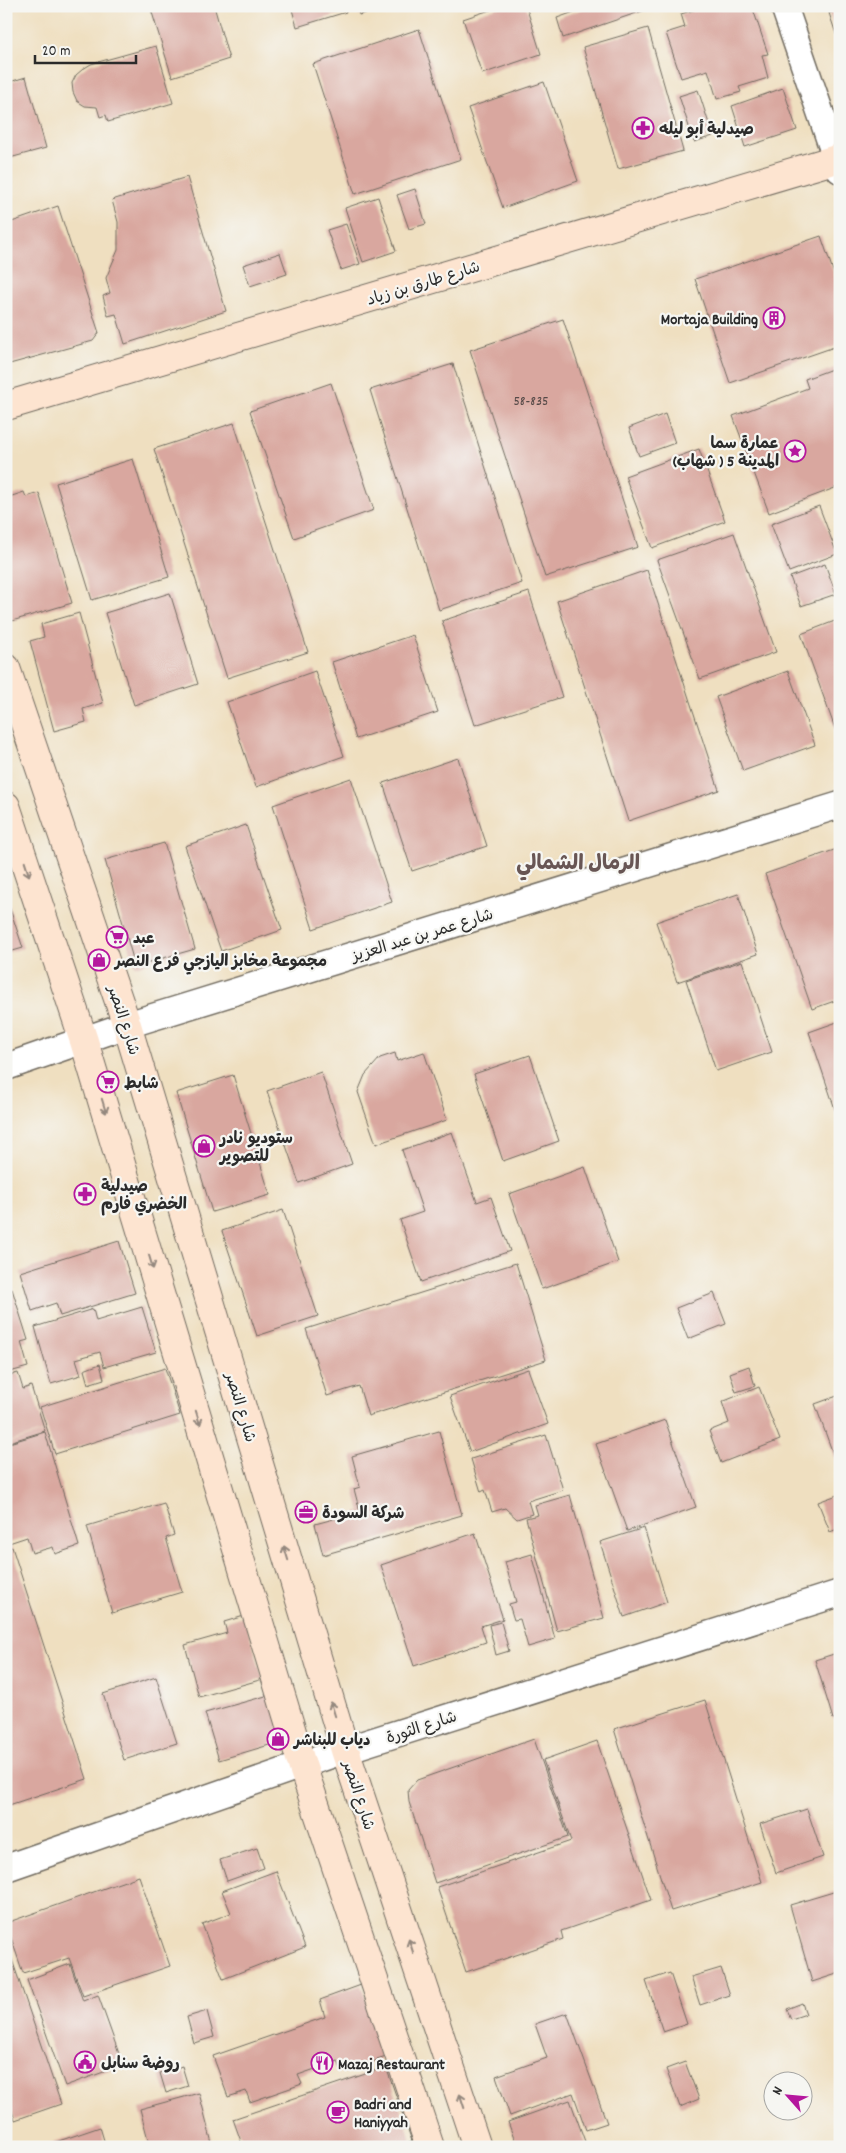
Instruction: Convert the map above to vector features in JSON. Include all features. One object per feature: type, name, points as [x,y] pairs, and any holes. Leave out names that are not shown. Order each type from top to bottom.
[{"type":"main road","name":"شارع طارق بن زياد","points":[[6,406],[839,162]]},
{"type":"main road","name":"شارع النصر","points":[[6,668],[128,1025],[345,1750],[478,2147]]},
{"type":"main road","points":[[6,806],[84,1041],[302,1765],[430,2147]]},
{"type":"street","points":[[784,6],[839,162]]},
{"type":"street","name":"شارع عمر بن عبد العزيز","points":[[6,1067],[128,1025],[840,805]]},
{"type":"street","name":"شارع الثورة","points":[[6,1868],[345,1750],[840,1593]]},
{"type":"building","points":[[150,6],[214,6],[229,59],[172,77]]},
{"type":"building","points":[[291,6],[344,6],[346,12],[297,27]]},
{"type":"building","points":[[357,6],[389,6],[389,7],[359,15]]},
{"type":"building","points":[[502,6],[526,6],[541,54],[482,74],[463,19]]},
{"type":"building","points":[[591,6],[654,7],[563,38],[557,18]]},
{"type":"building","points":[[706,6],[752,6],[768,54],[762,55],[768,78],[739,87],[741,92],[717,99],[708,70],[681,78],[666,33],[685,27],[681,14]]},
{"type":"building","points":[[840,9],[840,43],[839,43],[829,13]]},
{"type":"building","points":[[648,28],[683,151],[618,169],[583,47]]},
{"type":"building","points":[[419,29],[461,159],[355,194],[313,64]]},
{"type":"building","points":[[156,46],[173,103],[108,122],[106,115],[100,117],[97,107],[85,106],[77,101],[72,83],[76,75],[83,69],[91,64]]},
{"type":"building","points":[[26,77],[46,148],[6,159],[6,83]]},
{"type":"building","points":[[544,82],[578,181],[503,208],[468,108]]},
{"type":"building","points":[[783,88],[797,130],[745,147],[732,106]]},
{"type":"building","points":[[698,90],[713,136],[694,142],[679,96]]},
{"type":"building","points":[[187,177],[226,311],[125,344],[116,314],[108,316],[103,296],[110,293],[106,278],[118,250],[118,222],[112,200]]},
{"type":"building","points":[[415,189],[426,224],[409,229],[397,195]]},
{"type":"building","points":[[378,197],[396,251],[363,262],[345,208]]},
{"type":"building","points":[[58,206],[99,333],[93,341],[6,365],[6,224]]},
{"type":"building","points":[[346,224],[360,264],[341,270],[327,230]]},
{"type":"building","name":"Mortaja Building","points":[[821,236],[840,291],[840,345],[730,383],[695,279]]},
{"type":"building","points":[[280,253],[287,274],[250,286],[243,265]]},
{"type":"building","points":[[563,319],[638,547],[545,577],[470,350]]},
{"type":"building","points":[[453,364],[522,583],[439,610],[370,390]]},
{"type":"building","points":[[840,366],[840,486],[769,513],[733,416],[808,388],[805,379]]},
{"type":"building","points":[[331,383],[374,510],[294,538],[250,411]]},
{"type":"building","points":[[665,414],[675,443],[639,456],[629,428]]},
{"type":"building","points":[[234,423],[308,652],[227,678],[154,449]]},
{"type":"building","points":[[699,449],[725,521],[652,548],[625,476]]},
{"type":"building","points":[[133,459],[169,577],[92,600],[56,483]]},
{"type":"building","points":[[24,492],[26,497],[39,493],[72,603],[12,621],[6,602],[6,498]]},
{"type":"building","points":[[819,506],[837,554],[789,572],[771,524]]},
{"type":"building","points":[[734,533],[776,652],[700,679],[657,560]]},
{"type":"building","points":[[825,564],[836,594],[801,606],[790,577]]},
{"type":"building","points":[[647,570],[719,790],[628,821],[557,601]]},
{"type":"building","points":[[529,592],[562,697],[475,725],[442,621]]},
{"type":"building","points":[[170,593],[198,684],[134,705],[105,613]]},
{"type":"building","points":[[79,613],[103,703],[83,709],[86,722],[54,731],[30,641],[44,637],[41,624]]},
{"type":"building","points":[[840,619],[840,733],[837,734],[801,634]]},
{"type":"building","points":[[413,635],[438,712],[356,739],[332,662]]},
{"type":"building","points":[[315,671],[344,756],[256,787],[227,702]]},
{"type":"building","points":[[788,671],[815,745],[743,771],[716,697]]},
{"type":"building","points":[[458,758],[487,846],[412,871],[383,783]]},
{"type":"building","points":[[351,778],[392,902],[313,929],[273,805]]},
{"type":"building","points":[[246,825],[282,930],[221,951],[185,846]]},
{"type":"building","points":[[164,843],[195,949],[135,966],[105,860]]},
{"type":"building","points":[[840,848],[840,999],[812,1009],[765,874]]},
{"type":"building","points":[[738,894],[758,954],[677,982],[656,922]]},
{"type":"building","points":[[6,897],[23,948],[6,953]]},
{"type":"building","points":[[742,961],[772,1052],[716,1071],[686,980]]},
{"type":"building","points":[[840,1021],[840,1121],[839,1121],[809,1032]]},
{"type":"building","points":[[424,1052],[447,1120],[376,1144],[358,1092],[365,1075],[380,1058],[395,1053],[397,1061]]},
{"type":"building","points":[[530,1055],[559,1141],[503,1161],[474,1074]]},
{"type":"building","points":[[321,1072],[352,1164],[299,1183],[267,1091]]},
{"type":"building","points":[[233,1075],[270,1195],[212,1212],[176,1093]]},
{"type":"building","points":[[452,1132],[477,1202],[491,1197],[510,1251],[421,1282],[400,1220],[423,1212],[402,1150]]},
{"type":"building","points":[[585,1167],[618,1262],[542,1289],[509,1194]]},
{"type":"building","points":[[283,1210],[318,1316],[257,1336],[222,1231]]},
{"type":"building","points":[[119,1241],[135,1293],[60,1316],[56,1303],[32,1311],[20,1272]]},
{"type":"building","points":[[516,1263],[546,1360],[368,1416],[359,1386],[327,1396],[306,1329]]},
{"type":"building","points":[[12,1289],[28,1340],[21,1342],[28,1367],[6,1373],[6,1291]]},
{"type":"building","points":[[714,1293],[726,1324],[688,1339],[676,1308]]},
{"type":"building","points":[[142,1307],[156,1352],[104,1367],[100,1352],[76,1359],[81,1375],[51,1384],[35,1327],[93,1309],[96,1321]]},
{"type":"building","points":[[100,1364],[104,1379],[88,1384],[84,1370]]},
{"type":"building","points":[[749,1366],[755,1386],[736,1392],[730,1373]]},
{"type":"building","points":[[165,1368],[180,1415],[55,1454],[40,1407]]},
{"type":"building","points":[[528,1369],[548,1424],[470,1452],[450,1396]]},
{"type":"building","points":[[18,1373],[23,1389],[31,1386],[45,1431],[6,1443],[6,1376]]},
{"type":"building","points":[[759,1387],[780,1440],[721,1463],[709,1431],[729,1423],[722,1402]]},
{"type":"building","points":[[840,1395],[840,1473],[815,1404]]},
{"type":"building","points":[[665,1420],[696,1507],[627,1531],[596,1444]]},
{"type":"building","points":[[439,1431],[462,1515],[323,1555],[315,1524],[360,1512],[354,1489],[360,1487],[352,1456]]},
{"type":"building","points":[[45,1432],[79,1546],[55,1554],[53,1547],[32,1553],[27,1537],[6,1544],[6,1444]]},
{"type":"building","points":[[546,1435],[563,1490],[528,1501],[532,1514],[517,1519],[505,1508],[492,1512],[485,1490],[481,1492],[471,1459]]},
{"type":"building","points":[[840,1494],[840,1528],[830,1532],[818,1502]]},
{"type":"building","points":[[570,1495],[604,1618],[557,1631],[526,1518],[538,1515],[535,1505]]},
{"type":"building","points":[[164,1503],[174,1535],[166,1538],[182,1592],[112,1613],[87,1526]]},
{"type":"building","points":[[644,1528],[667,1602],[624,1617],[600,1542]]},
{"type":"building","points":[[475,1533],[503,1619],[481,1626],[486,1642],[414,1666],[381,1565]]},
{"type":"building","points":[[12,1547],[87,1779],[6,1806],[6,1549]]},
{"type":"building","points":[[532,1554],[555,1639],[528,1647],[520,1619],[514,1620],[509,1604],[516,1602],[505,1562]]},
{"type":"building","points":[[244,1616],[263,1679],[199,1697],[185,1645],[227,1633],[224,1622]]},
{"type":"building","points":[[501,1622],[509,1651],[496,1655],[489,1625]]},
{"type":"building","points":[[837,1653],[840,1664],[840,1717],[833,1719],[815,1660]]},
{"type":"building","points":[[156,1677],[177,1743],[124,1760],[103,1694]]},
{"type":"building","points":[[273,1694],[286,1740],[219,1760],[205,1713]]},
{"type":"building","points":[[705,1700],[762,1882],[671,1911],[614,1729]]},
{"type":"building","points":[[534,1739],[568,1837],[435,1883],[409,1802],[408,1790],[417,1780]]},
{"type":"building","points":[[597,1741],[651,1900],[561,1931],[563,1939],[466,1972],[437,1887],[571,1841],[543,1760]]},
{"type":"building","points":[[807,1809],[823,1857],[776,1873],[760,1824]]},
{"type":"building","points":[[257,1848],[264,1868],[227,1881],[220,1860]]},
{"type":"building","points":[[276,1871],[305,1947],[223,1979],[202,1924],[231,1913],[222,1891]]},
{"type":"building","points":[[139,1876],[170,1966],[83,1996],[69,1958],[23,1973],[6,1923]]},
{"type":"building","points":[[840,1890],[840,1973],[812,1982],[790,1905]]},
{"type":"building","points":[[7,1945],[61,2104],[15,2120],[6,2093]]},
{"type":"building","points":[[70,1964],[83,2001],[98,1995],[123,2065],[65,2086],[27,1980]]},
{"type":"building","points":[[721,1968],[730,1995],[700,2005],[691,1977]]},
{"type":"building","points":[[670,1973],[687,2024],[663,2032],[646,1981]]},
{"type":"building","points":[[361,1985],[386,2057],[342,2072],[338,2061],[298,2075],[302,2084],[250,2102],[246,2091],[228,2097],[213,2056],[325,2017],[320,2000]]},
{"type":"building","points":[[802,2003],[806,2014],[791,2019],[787,2009]]},
{"type":"building","points":[[207,2011],[214,2037],[194,2043],[187,2017]]},
{"type":"building","points":[[567,2013],[607,2123],[586,2130],[573,2093],[510,2116],[496,2076],[547,2058],[535,2024]]},
{"type":"building","points":[[685,2062],[699,2099],[680,2107],[666,2069]]},
{"type":"building","points":[[182,2066],[188,2086],[166,2093],[160,2073]]},
{"type":"building","points":[[386,2067],[412,2141],[395,2147],[243,2147],[233,2119]]},
{"type":"building","points":[[199,2093],[213,2147],[150,2147],[140,2109]]},
{"type":"building","points":[[570,2100],[587,2147],[517,2147],[508,2122]]},
{"type":"building","points":[[100,2127],[106,2147],[44,2147],[44,2146]]},
{"type":"place","name":"صيدلية أبو ليله","points":[[643,128]]},
{"type":"place","name":"Mortaja Building","points":[[774,318]]},
{"type":"place","name":"عمارة سما المدينة 5 ( شهاب)","points":[[795,451]]},
{"type":"place","name":"عبد","points":[[117,937]]},
{"type":"place","name":"مجموعة مخابز اليازجي فرع النصر","points":[[99,960]]},
{"type":"place","name":"شابط","points":[[108,1082]]},
{"type":"place","name":"ستوديو نادر للتصوير","points":[[204,1146]]},
{"type":"place","name":"صيدلية الخضري فارم","points":[[85,1194]]},
{"type":"place","name":"شركة السودة","points":[[306,1512]]},
{"type":"place","name":"دياب للبناشر","points":[[278,1739]]},
{"type":"place","name":"روضة سنابل","points":[[85,2062]]},
{"type":"place","name":"Mazaj Restaurant","points":[[322,2063]]},
{"type":"place","name":"Badri and Haniyyah","points":[[338,2112]]},
{"type":"district","name":"الرمال الشمالي","points":[[578,862]]}]
